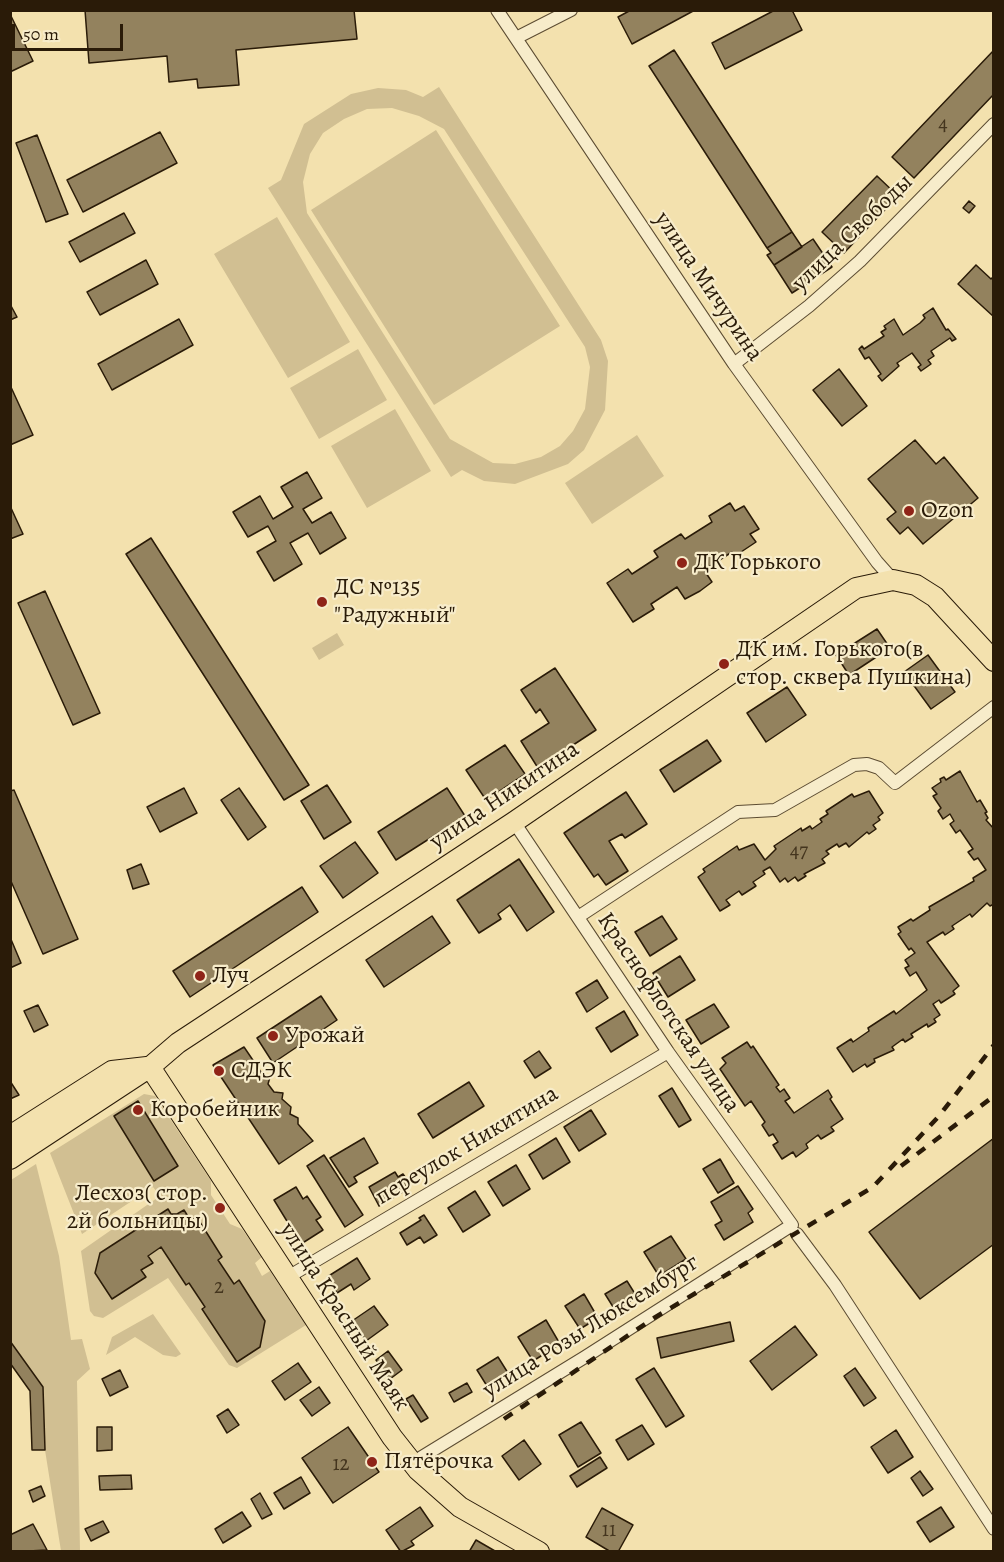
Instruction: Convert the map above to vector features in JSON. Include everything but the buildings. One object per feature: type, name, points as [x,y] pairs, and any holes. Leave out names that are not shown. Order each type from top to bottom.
[{"type":"main road","points":[[893,580],[915,584],[934,597],[993,661]]},
{"type":"main road","name":"улица Никитина","points":[[10,1159],[150,1067],[178,1043],[514,822],[856,588],[893,580]]},
{"type":"main road","points":[[10,1136],[112,1071],[150,1067]]},
{"type":"main road","name":"улица Красный Маяк","points":[[150,1067],[392,1437],[412,1463],[433,1485],[460,1507],[539,1551]]},
{"type":"street","name":"улица Мичурина","points":[[497,10],[734,364],[877,562],[893,580]]},
{"type":"street","points":[[516,38],[571,10]]},
{"type":"street","name":"улица Свободы","points":[[734,364],[808,306],[860,261],[993,124]]},
{"type":"street","points":[[578,917],[738,812],[775,810],[854,765],[867,764],[879,768],[895,783],[993,707]]},
{"type":"street","name":"Краснофлотская улица","points":[[514,822],[668,1052],[835,1285],[993,1529]]},
{"type":"street","name":"переулок Никитина","points":[[288,1277],[668,1052]]},
{"type":"street","name":"улица Розы Люксембург","points":[[412,1463],[795,1230]]},
{"type":"shaded area","points":[[439,87],[601,340],[608,361],[605,410],[584,450],[568,464],[515,484],[484,481],[462,470],[451,477],[268,188],[281,180],[304,124],[351,94],[378,88],[406,90],[423,97]],"holes":[[[392,108],[419,116],[444,129],[585,347],[590,367],[585,409],[573,431],[560,446],[541,457],[515,464],[493,463],[450,439],[307,213],[303,182],[310,154],[323,133],[344,119],[367,109]]]},
{"type":"shaded area","points":[[436,130],[560,326],[434,405],[311,210]]},
{"type":"shaded area","points":[[277,217],[350,342],[288,378],[214,254]]},
{"type":"shaded area","points":[[358,349],[387,400],[319,439],[290,388]]},
{"type":"shaded area","points":[[395,409],[431,471],[367,508],[331,446]]},
{"type":"shaded area","points":[[637,435],[664,476],[592,524],[565,483]]},
{"type":"shaded area","points":[[337,633],[344,645],[319,660],[312,648]]},
{"type":"shaded area","points":[[144,1094],[155,1096],[211,1181],[211,1195],[230,1224],[242,1229],[262,1257],[255,1263],[262,1276],[270,1271],[306,1325],[237,1368],[229,1365],[168,1278],[103,1318],[94,1316],[90,1311],[81,1251],[160,1196],[153,1187],[82,1234],[50,1153]],"holes":[[[168,1209],[171,1214],[185,1211],[189,1218],[198,1219],[222,1257],[218,1260],[234,1284],[240,1280],[265,1321],[260,1347],[237,1362],[202,1310],[204,1306],[189,1283],[161,1247],[148,1256],[152,1263],[141,1270],[146,1277],[112,1299],[100,1253]]]},
{"type":"shaded area","points":[[36,1164],[59,1256],[71,1340],[82,1339],[90,1369],[77,1381],[80,1551],[61,1551],[45,1450],[43,1387],[10,1341],[11,1180]]},
{"type":"shaded area","points":[[153,1314],[181,1354],[176,1357],[163,1355],[135,1337],[106,1355],[112,1337]]},
{"type":"railway","points":[[504,1419],[654,1318],[873,1187],[939,1116],[994,1045]]},
{"type":"railway","points":[[901,1166],[994,1096]]},
{"type":"place","name":"Ozon","points":[[909,511]]},
{"type":"place","name":"ДК Горького","points":[[682,563]]},
{"type":"place","name":"ДС №135 \"Радужный\"","points":[[322,602]]},
{"type":"place","name":"ДК им. Горького(в стор. сквера Пушкина)","points":[[724,664]]},
{"type":"place","name":"Луч","points":[[200,976]]},
{"type":"place","name":"Урожай","points":[[273,1036]]},
{"type":"place","name":"СДЭК","points":[[219,1071]]},
{"type":"place","name":"Коробейник","points":[[138,1110]]},
{"type":"place","name":"Лесхоз( стор. 2й больницы)","points":[[220,1208]]},
{"type":"place","name":"Пятёрочка","points":[[372,1462]]}]
